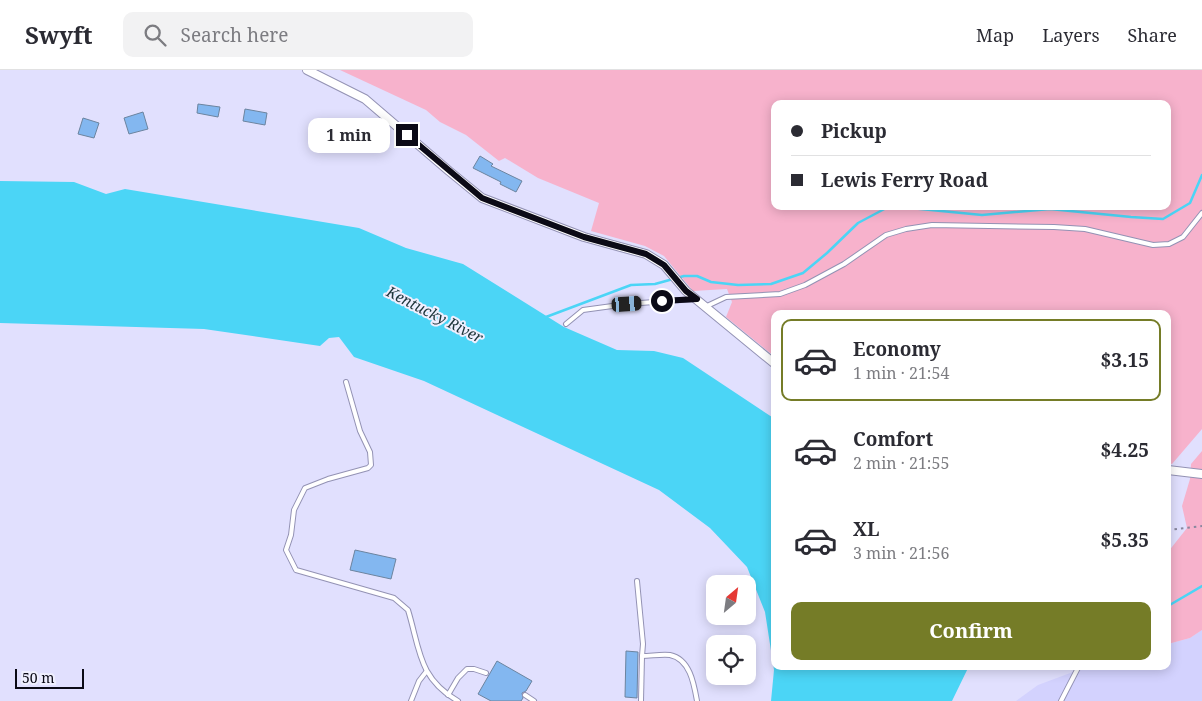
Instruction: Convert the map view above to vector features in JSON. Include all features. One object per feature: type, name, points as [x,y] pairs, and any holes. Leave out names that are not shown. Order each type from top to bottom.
[{"type":"street","points":[[307,70],[365,99],[482,198],[584,237],[646,254],[664,265],[686,291],[707,306],[771,361]]},
{"type":"street","points":[[1171,470],[1202,474]]},
{"type":"lane","points":[[707,306],[726,297],[780,294],[805,285],[844,264],[886,235],[906,228],[932,225],[1062,227],[1085,229],[1153,246],[1169,244],[1183,237],[1202,213]]},
{"type":"lane","points":[[566,324],[583,310],[627,304],[697,299]]},
{"type":"lane","points":[[346,382],[360,430],[370,452],[371,465],[368,468],[328,479],[305,488],[294,510],[291,535],[286,550],[296,570],[394,598],[403,604],[408,610],[426,672],[434,683],[448,696],[458,701]]},
{"type":"lane","points":[[637,580],[643,644],[641,701]]},
{"type":"lane","points":[[642,656],[670,655],[680,658],[687,667],[694,685],[697,701]]},
{"type":"lane","points":[[448,696],[463,671],[474,668],[486,673]]},
{"type":"lane","points":[[1061,701],[1077,670]]},
{"type":"lane","points":[[411,701],[419,681],[426,672]]},
{"type":"lane","points":[[525,695],[534,701]]},
{"type":"path","points":[[1171,530],[1202,526]]},
{"type":"shaded area","points":[[340,70],[1202,70],[1202,429],[1171,464],[1171,310],[771,310],[771,354],[726,317],[732,302],[727,289],[693,291],[664,256],[645,246],[591,231],[599,203],[538,178],[505,158],[499,161],[466,135],[440,122],[426,110]]},
{"type":"shaded area","points":[[1202,451],[1202,630],[1190,638],[1171,643],[1171,548],[1187,528],[1182,506],[1190,479],[1191,464]]},
{"type":"shaded area","points":[[1202,630],[1202,701],[1016,701],[1038,685],[1078,670],[1171,670],[1171,643],[1190,638]]},
{"type":"water","name":"Kentucky River","points":[[0,181],[74,182],[106,194],[125,189],[359,228],[406,248],[463,264],[564,327],[617,350],[654,351],[683,358],[771,416],[771,651],[765,612],[756,590],[756,575],[750,575],[747,567],[710,528],[659,490],[424,381],[354,357],[339,337],[329,338],[320,346],[204,329],[0,323]]},
{"type":"water","points":[[774,670],[967,670],[952,701],[771,701]]},
{"type":"building","points":[[198,104],[220,107],[218,117],[197,113]]},
{"type":"building","points":[[245,109],[267,113],[265,125],[243,121]]},
{"type":"building","points":[[143,112],[148,129],[129,134],[124,118]]},
{"type":"building","points":[[83,118],[99,123],[94,138],[78,134]]},
{"type":"building","points":[[480,156],[493,164],[491,166],[522,181],[516,192],[473,168]]},
{"type":"building","points":[[355,550],[396,559],[391,579],[350,570]]},
{"type":"building","points":[[626,651],[638,652],[637,698],[625,697]]},
{"type":"building","points":[[497,661],[532,681],[526,691],[522,693],[523,698],[521,701],[491,701],[478,694]]},
{"type":"waterway","points":[[1060,210],[1163,219],[1190,203],[1202,175]]},
{"type":"waterway","points":[[546,317],[631,285],[655,284],[684,276],[697,276],[711,282],[738,285],[771,284],[803,273],[858,223],[882,210]]},
{"type":"waterway","points":[[931,210],[982,215],[1039,210]]},
{"type":"waterway","points":[[1171,604],[1202,586]]},
{"type":"route","points":[[407,135],[482,198],[584,237],[646,254],[664,265],[686,291],[697,299],[662,301]]}]
